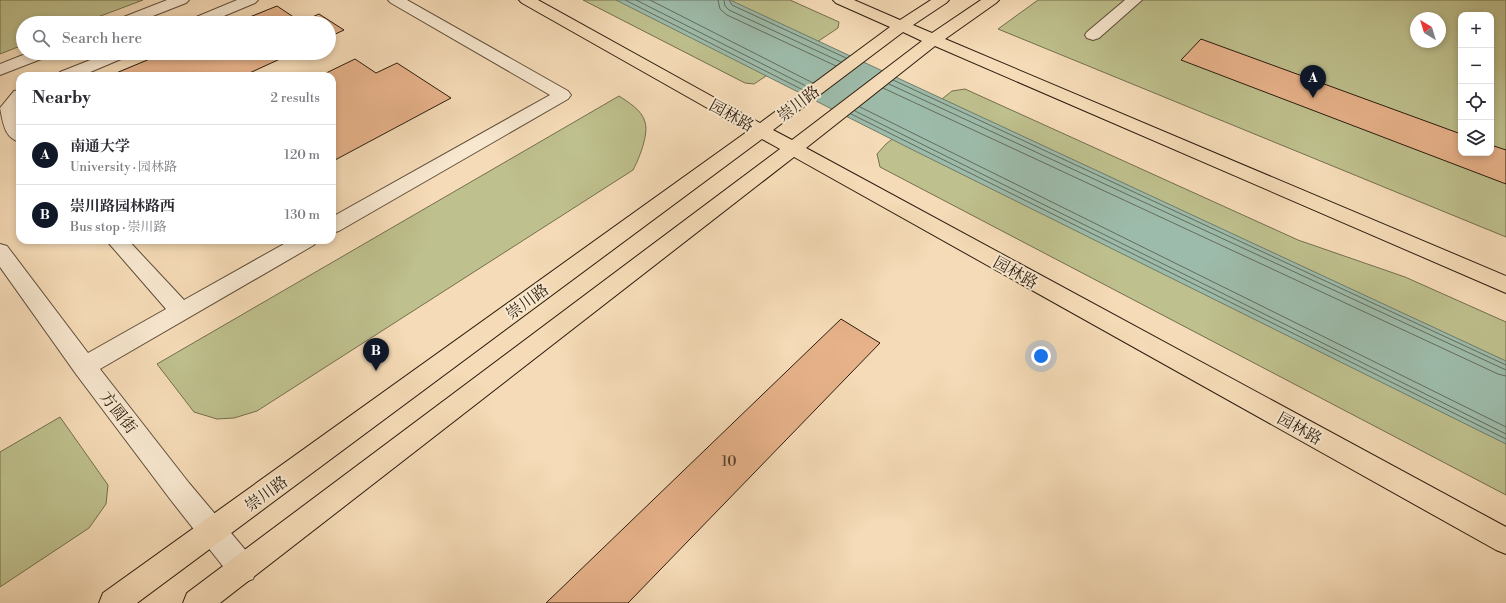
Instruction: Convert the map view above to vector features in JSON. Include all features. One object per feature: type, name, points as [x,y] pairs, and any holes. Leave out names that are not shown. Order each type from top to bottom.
[{"type":"main road","name":"园林路","points":[[527,0],[760,131],[1506,541]]},
{"type":"main road","points":[[842,0],[1506,285]]},
{"type":"main road","name":"崇川路","points":[[113,603],[760,131],[901,26],[941,0]]},
{"type":"main road","name":"崇川路","points":[[197,603],[793,149],[934,39],[991,0]]},
{"type":"street","points":[[139,16],[181,0]]},
{"type":"street","points":[[211,16],[250,0]]},
{"type":"street","points":[[336,224],[562,95],[396,0]]},
{"type":"street","points":[[1093,35],[1134,0]]},
{"type":"street","points":[[0,70],[25,60]]},
{"type":"street","points":[[76,72],[105,60]]},
{"type":"street","points":[[16,100],[9,108],[14,130],[16,132]]},
{"type":"street","points":[[120,244],[182,311]]},
{"type":"street","points":[[84,367],[300,244]]},
{"type":"street","name":"方圆街","points":[[0,251],[84,367],[212,532],[243,569]]},
{"type":"green space","points":[[0,0],[143,0],[101,16],[16,16],[16,48],[0,54]]},
{"type":"green space","points":[[583,0],[790,0],[839,22],[838,28],[754,84],[745,83]]},
{"type":"green space","points":[[1038,0],[1506,0],[1506,237],[998,29]]},
{"type":"green space","points":[[965,89],[1298,240],[1405,277],[1506,322],[1506,495],[880,167],[877,154],[886,144],[952,91]]},
{"type":"green space","points":[[619,96],[638,110],[645,122],[646,127],[645,140],[633,170],[257,411],[234,418],[217,419],[194,412],[157,364]]},
{"type":"green space","points":[[60,417],[108,485],[106,504],[89,528],[0,587],[0,452]]},
{"type":"water","points":[[616,0],[730,0],[1506,361],[1506,444],[915,151]]},
{"type":"building","points":[[277,6],[292,16],[252,16]]},
{"type":"building","points":[[336,25],[344,30],[336,34]]},
{"type":"building","points":[[1201,39],[1458,133],[1458,156],[1494,156],[1494,146],[1506,150],[1506,184],[1181,60]]},
{"type":"building","points":[[355,59],[376,73],[397,63],[451,98],[336,159],[336,72],[328,72]]},
{"type":"building","points":[[147,60],[278,60],[252,72],[119,72]]},
{"type":"building","points":[[841,319],[880,343],[628,603],[546,603]]},
{"type":"place","name":"南通大学","points":[[1313,98]]},
{"type":"place","name":"崇川路园林路西","points":[[376,371]]}]
